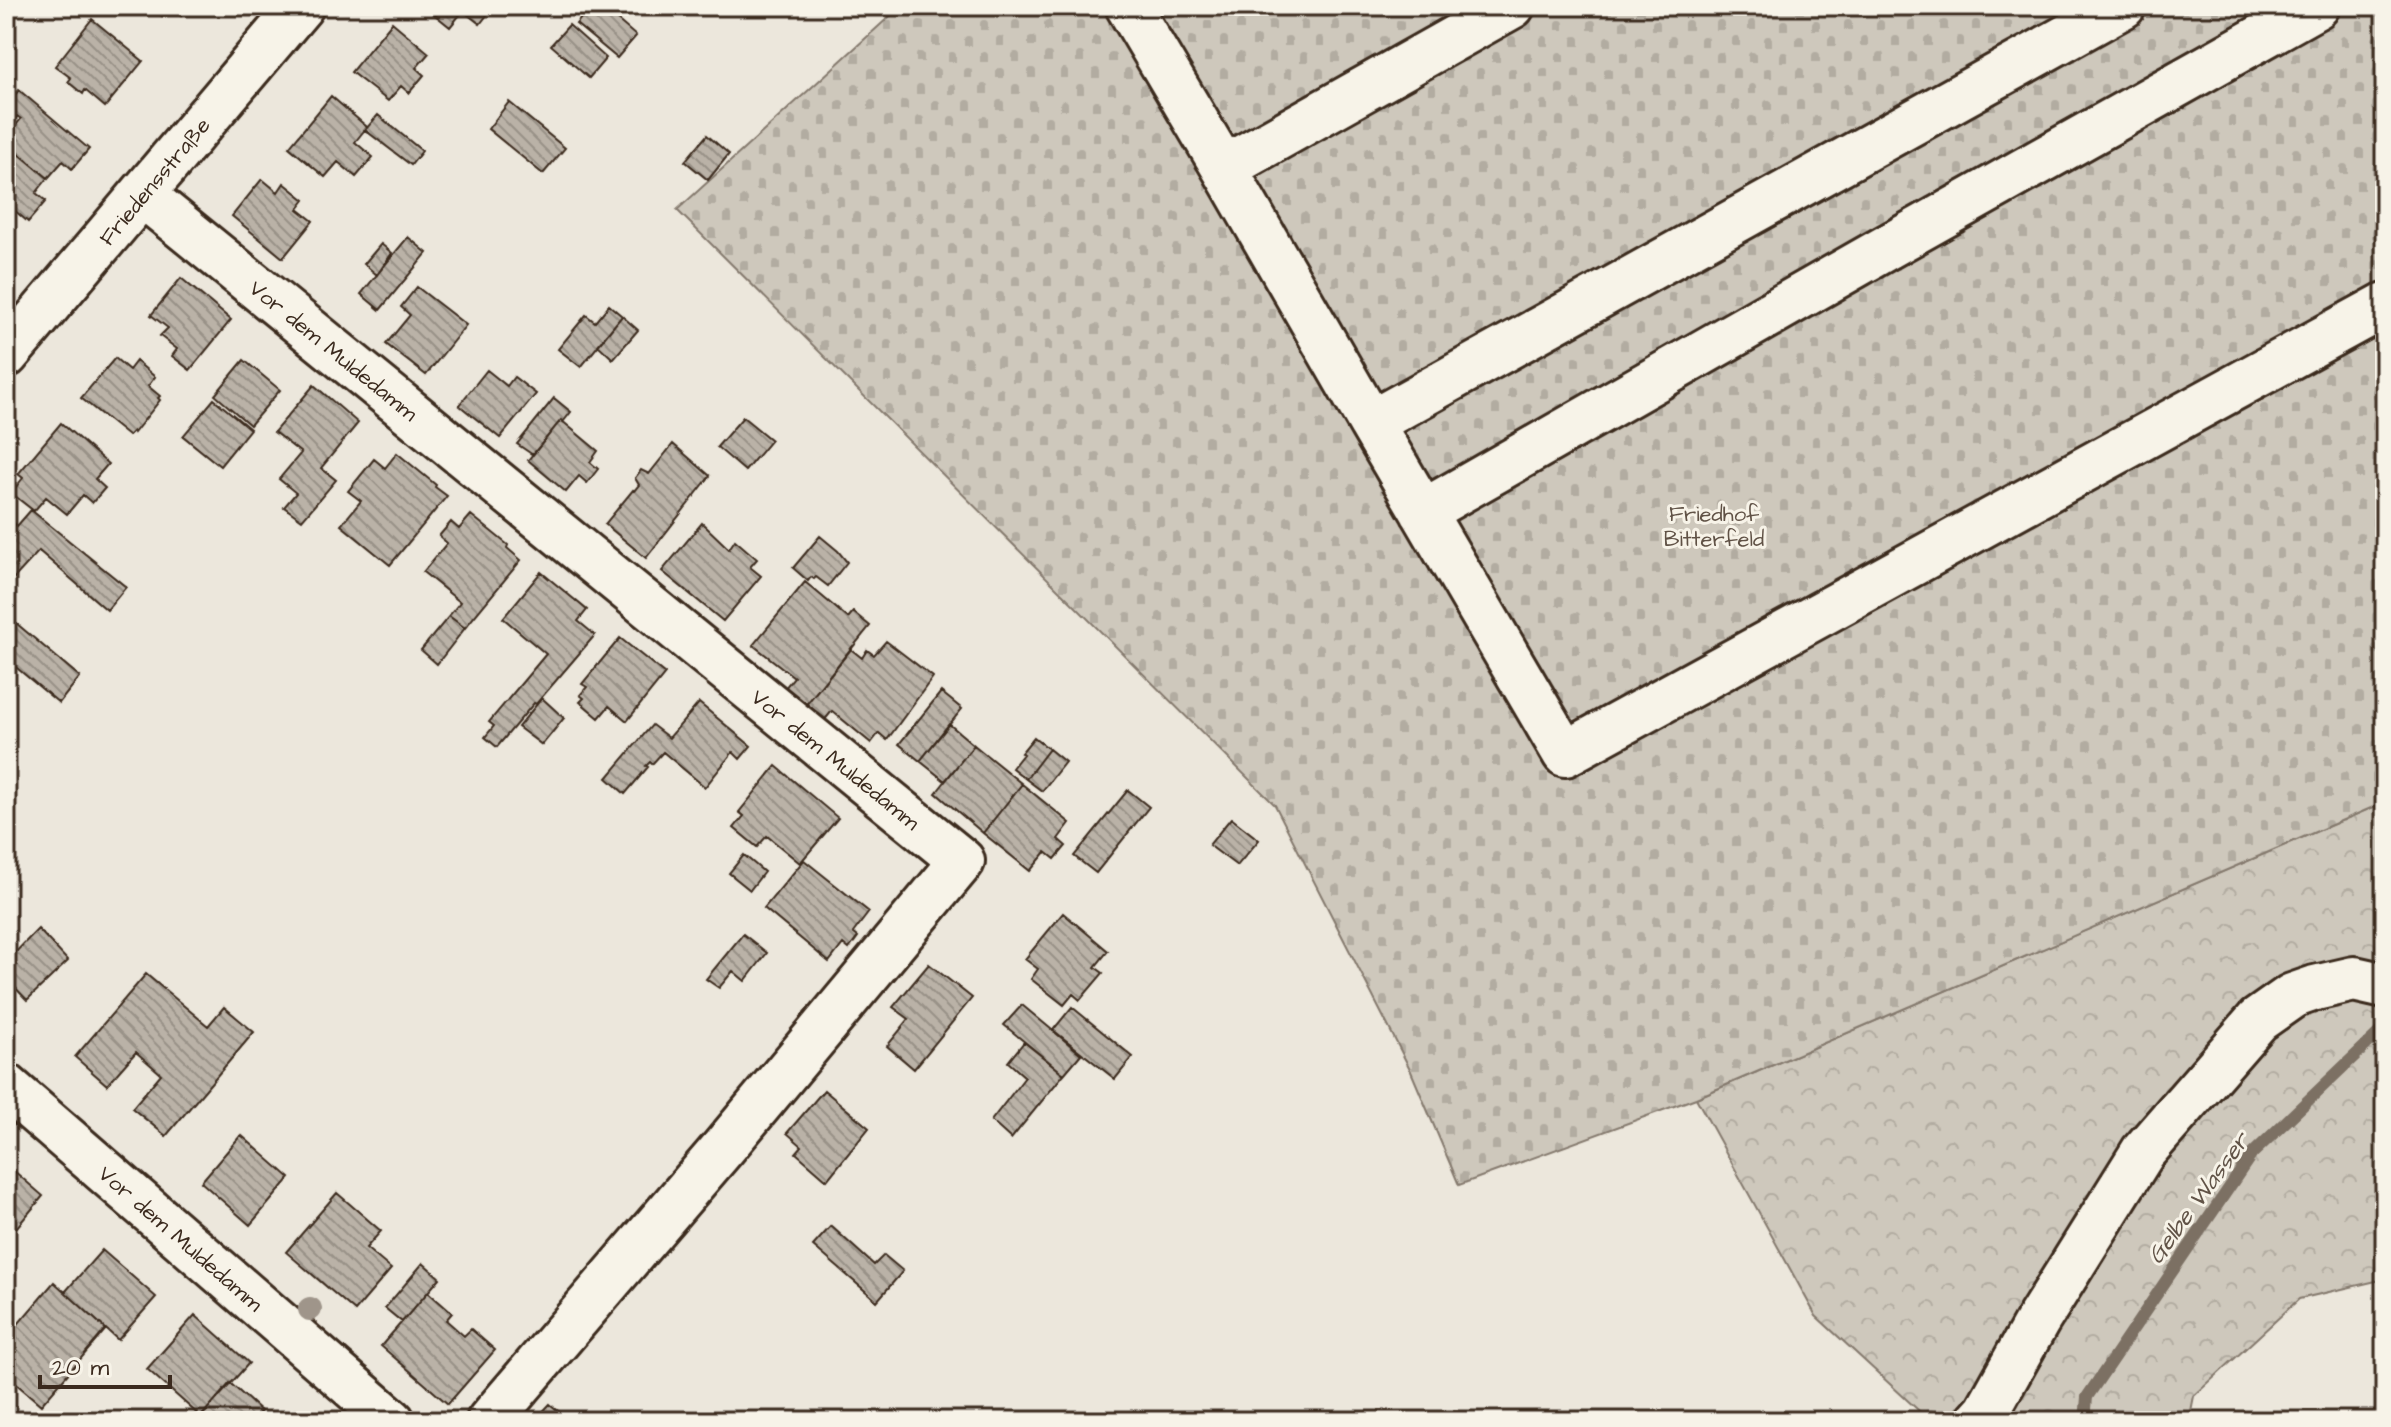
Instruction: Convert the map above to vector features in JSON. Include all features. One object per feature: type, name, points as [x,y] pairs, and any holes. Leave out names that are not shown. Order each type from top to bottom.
[{"type":"street","name":"Friedensstraße","points":[[6,355],[301,6]]},
{"type":"street","points":[[1128,6],[1565,754],[2385,305]]},
{"type":"street","points":[[1224,168],[1512,6]]},
{"type":"street","points":[[1371,423],[2123,6]]},
{"type":"street","points":[[1423,512],[2317,6]]},
{"type":"street","name":"Vor dem Muldedamm","points":[[143,195],[962,861],[724,1147],[489,1421]]},
{"type":"street","points":[[1978,1421],[1987,1411],[2038,1320],[2143,1152],[2258,1020],[2292,996],[2315,988],[2354,979],[2385,986]]},
{"type":"street","name":"Vor dem Muldedamm","points":[[6,1086],[392,1421]]},
{"type":"green space","name":"Friedhof Bitterfeld","points":[[901,6],[2385,6],[2385,802],[1696,1098],[1459,1185],[1410,1069],[1275,805],[677,210]]},
{"type":"green space","points":[[2385,802],[2385,1279],[2299,1299],[2194,1396],[2189,1421],[1930,1421],[1816,1316],[1696,1098]]},
{"type":"building","points":[[149,6],[170,6],[162,16]]},
{"type":"building","points":[[170,6],[190,6],[181,16]]},
{"type":"building","points":[[424,6],[494,6],[480,24],[463,11],[450,27]]},
{"type":"building","points":[[591,6],[601,6],[636,36],[617,58],[576,24]]},
{"type":"building","points":[[92,19],[143,61],[105,107],[85,90],[83,94],[68,82],[71,78],[55,66]]},
{"type":"building","points":[[392,22],[429,53],[416,68],[424,75],[409,93],[401,86],[388,101],[351,72]]},
{"type":"building","points":[[569,25],[606,58],[589,78],[551,45]]},
{"type":"building","points":[[19,90],[89,149],[72,169],[63,161],[48,178],[6,143],[6,137],[21,119],[17,116],[10,124],[6,120],[6,105]]},
{"type":"building","points":[[331,96],[367,127],[355,142],[373,157],[356,177],[338,162],[325,177],[289,147]]},
{"type":"building","points":[[509,102],[565,148],[543,174],[488,129]]},
{"type":"building","points":[[378,115],[422,151],[411,165],[365,130]]},
{"type":"building","points":[[707,135],[729,154],[708,180],[685,161]]},
{"type":"building","points":[[6,143],[48,178],[36,193],[46,201],[28,222],[6,203]]},
{"type":"building","points":[[262,179],[278,192],[284,183],[305,200],[298,209],[313,221],[283,258],[232,216]]},
{"type":"building","points":[[408,237],[427,253],[380,310],[361,294]]},
{"type":"building","points":[[381,244],[392,253],[377,275],[364,264]]},
{"type":"building","points":[[181,278],[231,320],[190,370],[172,356],[177,349],[160,336],[168,328],[151,315]]},
{"type":"building","points":[[417,287],[466,325],[426,375],[386,344],[410,315],[401,307]]},
{"type":"building","points":[[609,305],[622,316],[581,367],[558,349],[586,315],[595,322]]},
{"type":"building","points":[[622,316],[638,330],[613,359],[598,345]]},
{"type":"building","points":[[115,358],[129,370],[136,361],[155,377],[148,386],[160,396],[134,433],[128,436],[81,398]]},
{"type":"building","points":[[244,360],[280,390],[250,425],[215,395]]},
{"type":"building","points":[[487,370],[507,386],[514,377],[536,394],[500,438],[459,405]]},
{"type":"building","points":[[314,385],[358,423],[321,468],[336,480],[302,520],[284,507],[296,493],[279,479],[301,453],[274,432]]},
{"type":"building","points":[[554,398],[571,412],[533,455],[517,444]]},
{"type":"building","points":[[214,399],[250,429],[220,466],[183,436]]},
{"type":"building","points":[[743,417],[771,440],[745,471],[717,447]]},
{"type":"building","points":[[561,420],[598,451],[590,462],[598,469],[587,483],[579,476],[566,492],[528,460]]},
{"type":"building","points":[[61,423],[108,464],[95,479],[105,488],[92,503],[83,495],[67,514],[46,497],[34,511],[11,493],[23,478],[18,474]]},
{"type":"building","points":[[673,444],[710,476],[646,558],[605,524],[639,485],[635,478],[641,470],[649,474]]},
{"type":"building","points":[[397,453],[447,496],[390,565],[341,525],[361,501],[348,491],[374,459],[385,468]]},
{"type":"building","points":[[31,510],[126,587],[107,610],[39,551],[6,587],[6,515],[17,526]]},
{"type":"building","points":[[471,515],[508,545],[507,548],[521,560],[465,628],[449,616],[460,602],[423,572],[447,543],[439,536],[451,522],[459,529]]},
{"type":"building","points":[[702,523],[729,549],[735,540],[757,559],[750,567],[761,576],[723,621],[662,571]]},
{"type":"building","points":[[820,536],[847,562],[828,586],[816,577],[808,581],[793,568]]},
{"type":"building","points":[[541,572],[587,610],[578,621],[595,635],[497,747],[485,737],[494,726],[489,722],[546,654],[503,618]]},
{"type":"building","points":[[805,582],[848,618],[853,612],[870,626],[805,706],[784,689],[794,677],[753,645]]},
{"type":"building","points":[[449,616],[465,628],[437,664],[421,650]]},
{"type":"building","points":[[10,618],[80,677],[59,703],[6,659],[6,623]]},
{"type":"building","points":[[620,638],[665,674],[627,721],[609,706],[599,718],[580,702],[584,698],[580,695],[587,687],[582,684]]},
{"type":"building","points":[[886,641],[933,677],[887,740],[879,733],[871,743],[832,711],[823,722],[805,706],[852,647],[862,658],[867,650],[874,655]]},
{"type":"building","points":[[941,692],[962,709],[920,761],[899,744]]},
{"type":"building","points":[[542,698],[564,718],[542,745],[518,727]]},
{"type":"building","points":[[699,703],[751,746],[740,759],[733,752],[705,787],[663,752],[646,766],[625,794],[607,778],[652,725],[669,738]]},
{"type":"building","points":[[949,724],[974,745],[945,781],[920,761]]},
{"type":"building","points":[[1034,737],[1049,749],[1026,779],[1012,768]]},
{"type":"building","points":[[974,745],[1022,784],[983,833],[936,793]]},
{"type":"building","points":[[1049,749],[1065,762],[1042,791],[1026,779]]},
{"type":"building","points":[[776,766],[838,818],[800,863],[767,836],[757,847],[734,828],[744,816],[739,812]]},
{"type":"building","points":[[1022,784],[1070,823],[1058,839],[1066,846],[1055,859],[1046,852],[1030,871],[983,833]]},
{"type":"building","points":[[1128,790],[1149,807],[1096,873],[1074,856]]},
{"type":"building","points":[[1231,818],[1259,840],[1237,866],[1209,845]]},
{"type":"building","points":[[744,855],[764,872],[750,890],[729,873]]},
{"type":"building","points":[[804,860],[869,912],[853,933],[858,937],[849,949],[843,944],[829,962],[764,908]]},
{"type":"building","points":[[1063,913],[1108,951],[1095,967],[1103,973],[1080,1000],[1073,994],[1064,1005],[1031,979],[1038,969],[1025,959]]},
{"type":"building","points":[[38,929],[68,961],[27,1000],[6,978],[6,962]]},
{"type":"building","points":[[743,934],[767,953],[745,981],[733,971],[719,988],[706,979]]},
{"type":"building","points":[[929,964],[972,998],[914,1069],[887,1046],[909,1019],[893,1007]]},
{"type":"building","points":[[146,974],[208,1026],[224,1007],[254,1032],[166,1136],[132,1108],[161,1074],[136,1052],[107,1085],[75,1057]]},
{"type":"building","points":[[1022,1005],[1081,1054],[1064,1074],[1004,1025]]},
{"type":"building","points":[[1072,1007],[1133,1057],[1115,1079],[1053,1030]]},
{"type":"building","points":[[1024,1042],[1064,1074],[1011,1139],[991,1121],[1025,1077],[1008,1062]]},
{"type":"building","points":[[824,1090],[869,1128],[827,1180],[796,1153],[802,1146],[787,1133]]},
{"type":"building","points":[[241,1135],[290,1178],[250,1225],[201,1182]]},
{"type":"building","points":[[6,1164],[43,1196],[6,1240]]},
{"type":"building","points":[[337,1193],[381,1231],[366,1248],[391,1269],[355,1311],[286,1252]]},
{"type":"building","points":[[831,1226],[874,1265],[884,1255],[903,1271],[877,1301],[813,1246]]},
{"type":"building","points":[[102,1250],[156,1297],[118,1340],[65,1292]]},
{"type":"building","points":[[423,1263],[440,1278],[402,1322],[385,1308]]},
{"type":"building","points":[[54,1282],[106,1329],[41,1405],[6,1375],[6,1338]]},
{"type":"building","points":[[428,1292],[452,1313],[446,1320],[464,1336],[471,1329],[495,1350],[448,1404],[381,1346]]},
{"type":"building","points":[[195,1315],[249,1363],[201,1417],[147,1369]]},
{"type":"building","points":[[230,1383],[261,1411],[252,1421],[197,1421]]},
{"type":"building","points":[[550,1404],[570,1421],[534,1421]]},
{"type":"building","points":[[296,1410],[309,1421],[287,1421]]},
{"type":"waterway","name":"Gelbe Wasser","points":[[2085,1421],[2087,1397],[2252,1154],[2385,1027]]}]
